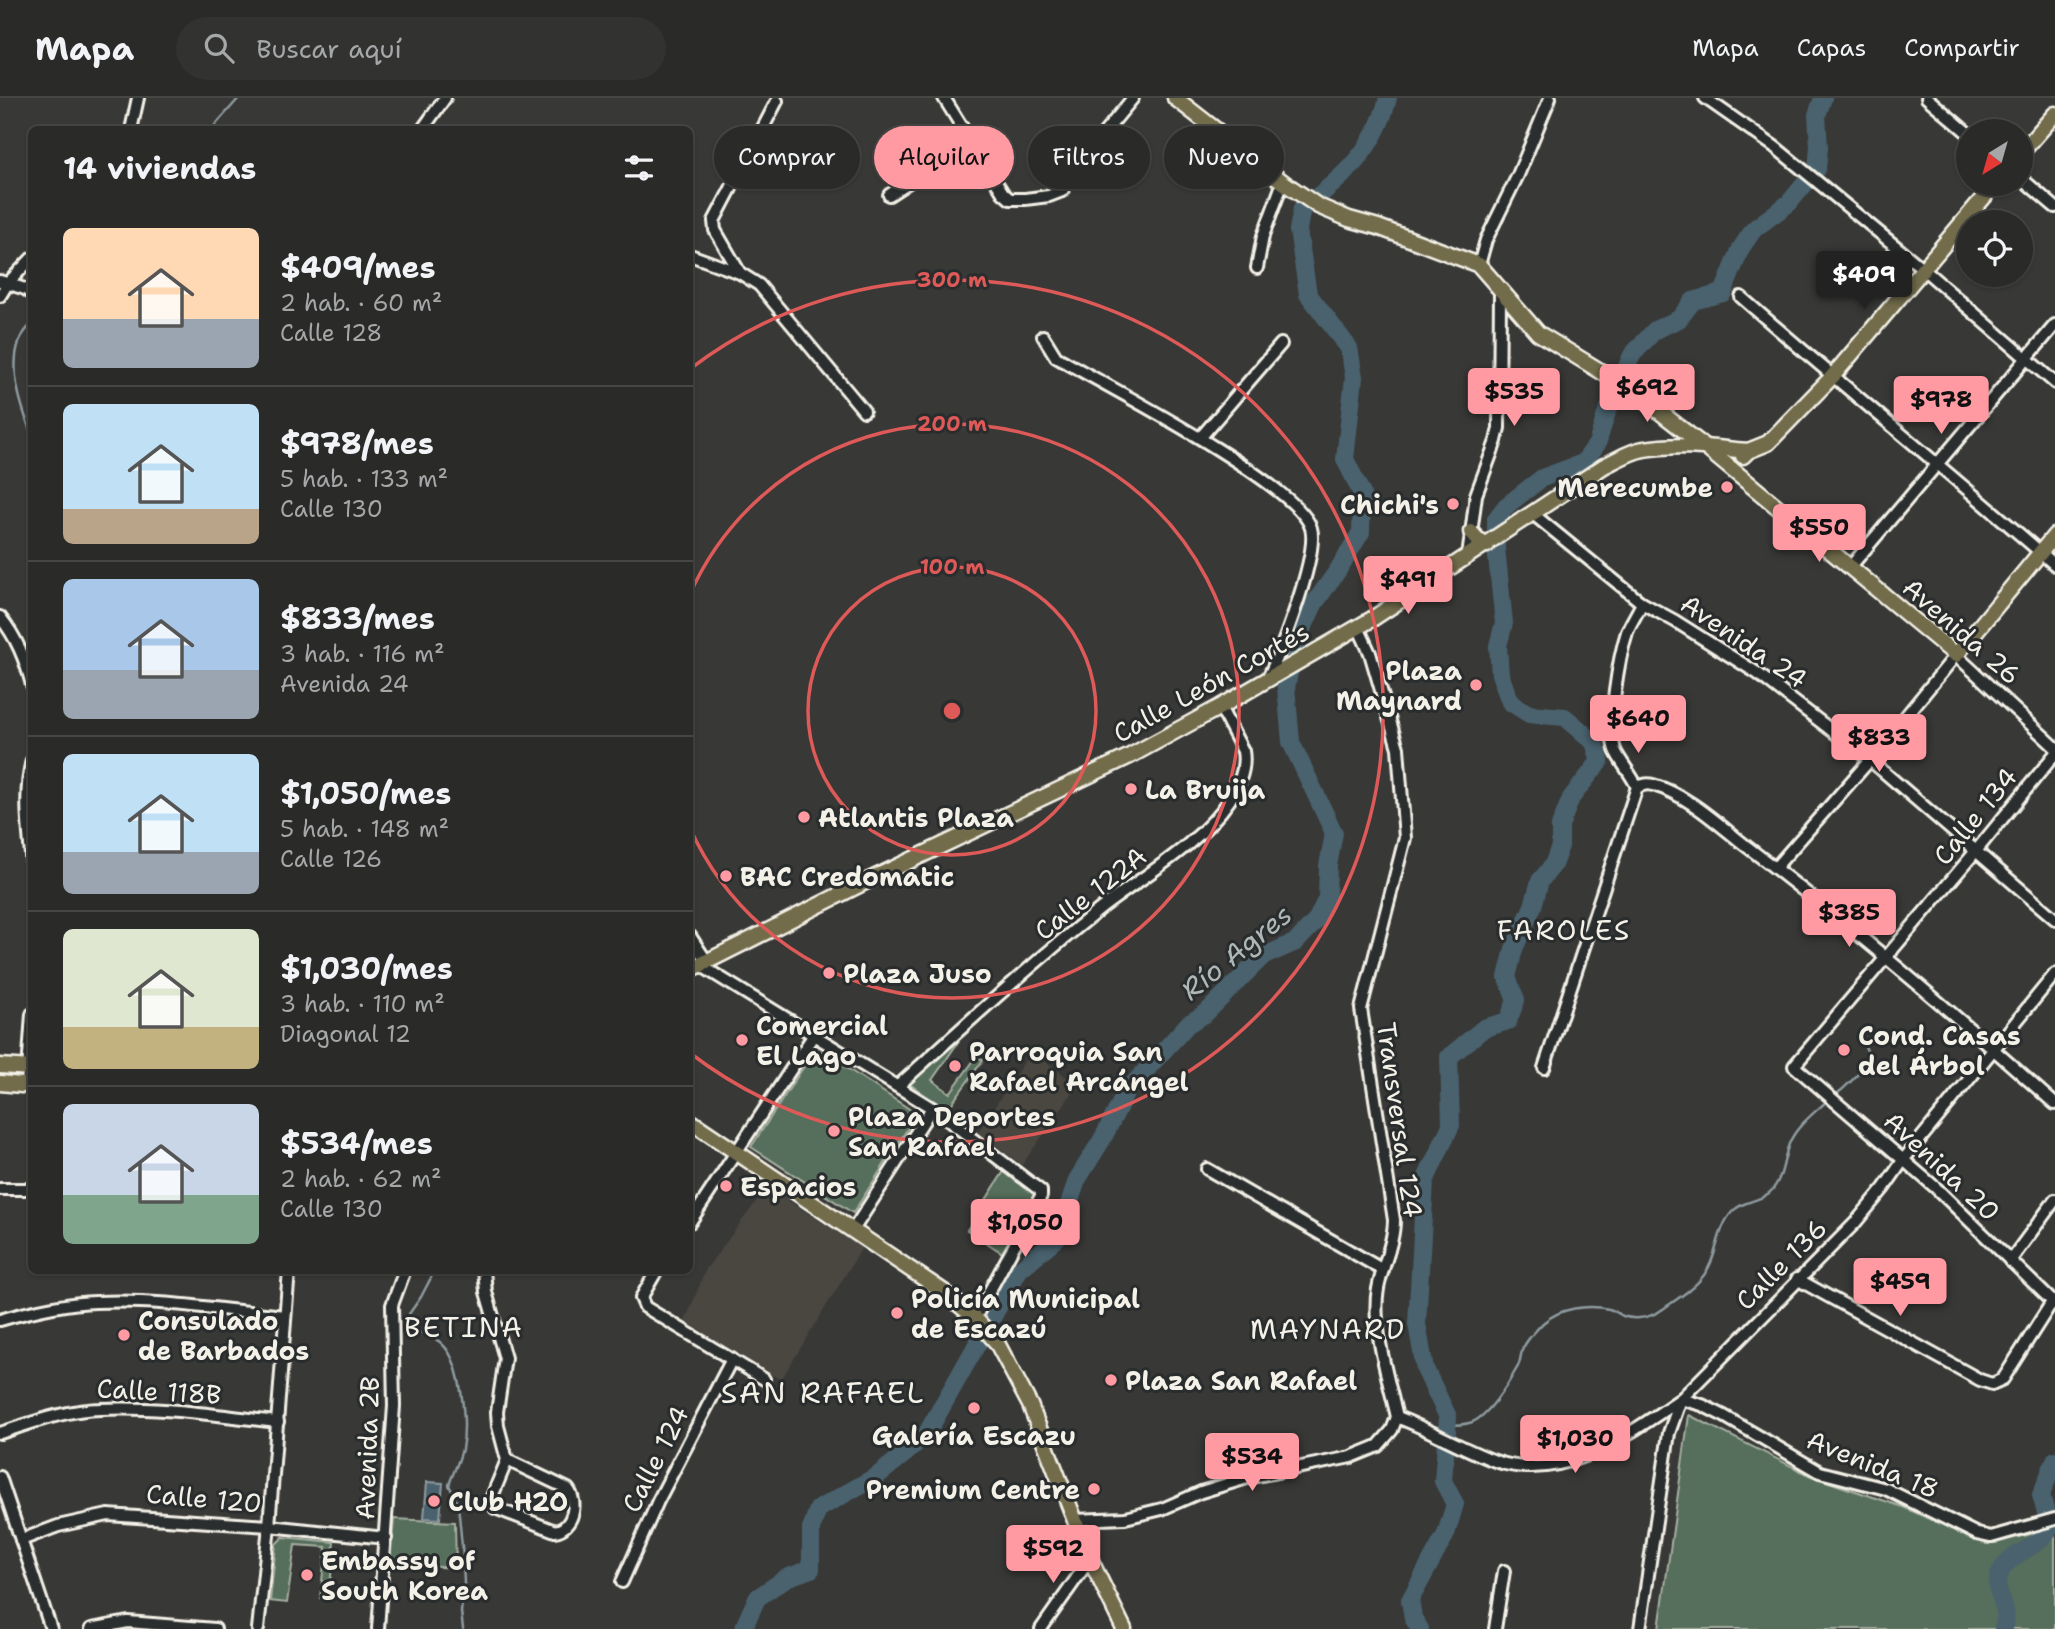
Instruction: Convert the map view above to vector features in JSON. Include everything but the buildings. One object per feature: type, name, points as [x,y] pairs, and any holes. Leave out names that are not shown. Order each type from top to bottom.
[{"type":"main road","points":[[1175,98],[1211,126]]},
{"type":"main road","points":[[2034,138],[2055,114]]},
{"type":"main road","points":[[1284,183],[1318,206],[1479,265]]},
{"type":"main road","points":[[1740,476],[1739,462],[1748,451],[1768,443],[1832,377],[1985,196]]},
{"type":"main road","name":"Avenida 26","points":[[1479,265],[1538,333],[1633,391],[1851,566],[1956,655]]},
{"type":"main road","points":[[1675,447],[1684,436],[1683,430]]},
{"type":"main road","name":"Calle León Cortés","points":[[699,966],[863,883],[1130,756],[1220,707],[1358,627],[1604,466],[1643,449],[1705,447],[1748,451]]},
{"type":"main road","points":[[1471,532],[1478,540],[1488,544]]},
{"type":"main road","points":[[1956,655],[2055,535]]},
{"type":"main road","points":[[0,1066],[28,1068]]},
{"type":"main road","points":[[0,1083],[28,1086]]},
{"type":"main road","points":[[693,1123],[944,1292],[997,1343],[1030,1405],[1090,1559],[1124,1629]]},
{"type":"street","points":[[132,126],[138,98]]},
{"type":"street","points":[[425,126],[445,98]]},
{"type":"street","points":[[944,98],[961,126]]},
{"type":"street","points":[[1000,189],[1010,199],[1049,196],[1062,191],[1081,161],[1133,98]]},
{"type":"street","points":[[1479,265],[1486,240],[1518,175],[1550,98]]},
{"type":"street","points":[[1705,98],[1801,168],[2055,383]]},
{"type":"street","points":[[1927,98],[1956,123]]},
{"type":"street","points":[[740,273],[715,230],[715,221],[777,101]]},
{"type":"street","points":[[889,195],[898,189]]},
{"type":"street","points":[[1257,268],[1263,236],[1280,189]]},
{"type":"street","points":[[2034,189],[2055,207]]},
{"type":"street","points":[[693,256],[740,273],[759,285],[864,411]]},
{"type":"street","points":[[0,296],[4,282],[28,261]]},
{"type":"street","points":[[4,282],[28,291]]},
{"type":"street","points":[[1468,557],[1476,495],[1499,428],[1500,292]]},
{"type":"street","points":[[1741,297],[2055,565]]},
{"type":"street","points":[[1851,566],[2055,325]]},
{"type":"street","points":[[1043,336],[1056,357],[1200,438],[1253,472],[1302,513],[1311,527],[1313,544],[1273,677]]},
{"type":"street","points":[[1200,438],[1281,344]]},
{"type":"street","name":"Avenida 24","points":[[1533,514],[1642,603],[1757,673],[1870,760],[2055,919]]},
{"type":"street","points":[[1545,1068],[1637,787],[1630,771],[1616,752],[1612,732],[1615,695],[1628,631],[1642,603]]},
{"type":"street","points":[[0,617],[13,633],[28,672]]},
{"type":"street","name":"Transversal 124","points":[[1358,627],[1370,653],[1398,748],[1405,838],[1361,1009],[1394,1220],[1394,1232],[1378,1289],[1376,1308],[1397,1417]]},
{"type":"street","points":[[1775,868],[1870,760],[1956,655]]},
{"type":"street","name":"Avenida 26","points":[[1956,655],[2055,747]]},
{"type":"street","name":"Calle 122A","points":[[898,1086],[1100,909],[1171,858],[1215,818],[1229,801],[1238,783],[1244,759],[1243,751],[1220,707]]},
{"type":"street","name":"Calle 134","points":[[1794,1066],[2055,754]]},
{"type":"street","points":[[1637,787],[1655,785],[1682,799],[1775,868],[2055,1104]]},
{"type":"street","points":[[28,808],[28,837]]},
{"type":"street","points":[[693,946],[699,966],[932,1108],[1041,1191],[1041,1196],[978,1322]]},
{"type":"street","name":"Calle 136","points":[[1640,1629],[1670,1433],[1681,1399],[1855,1223],[2055,974]]},
{"type":"street","points":[[693,1217],[813,1036]]},
{"type":"street","name":"Avenida 20","points":[[1794,1066],[1936,1188],[2054,1303]]},
{"type":"street","points":[[853,1230],[932,1108]]},
{"type":"street","points":[[1206,1169],[1383,1270]]},
{"type":"street","points":[[0,1189],[28,1189]]},
{"type":"street","points":[[2010,1261],[2055,1200]]},
{"type":"street","points":[[258,1629],[278,1422],[289,1274]]},
{"type":"street","name":"Avenida 2B","points":[[378,1629],[394,1406],[392,1305],[404,1274]]},
{"type":"street","points":[[484,1274],[486,1292],[505,1358],[497,1412],[507,1460],[491,1499],[495,1508],[555,1531],[562,1530],[569,1524],[574,1505],[568,1489],[507,1460]]},
{"type":"street","points":[[655,1274],[641,1298],[645,1307],[764,1379]]},
{"type":"street","points":[[1797,1279],[1980,1380],[1992,1384],[2003,1379],[2054,1303]]},
{"type":"street","points":[[0,1320],[53,1306],[96,1302],[195,1307],[285,1316]]},
{"type":"street","name":"Calle 124","points":[[622,1582],[657,1501],[732,1359]]},
{"type":"street","points":[[1074,1520],[1125,1517],[1162,1509],[1201,1492],[1247,1478],[1351,1457],[1378,1446],[1392,1430],[1397,1417],[1497,1461],[1533,1468],[1586,1456],[1681,1399]]},
{"type":"street","name":"Avenida 18","points":[[1681,1399],[1713,1410],[1820,1472],[1886,1489],[1977,1534],[1991,1537],[2055,1520]]},
{"type":"street","name":"Calle 118B","points":[[0,1433],[55,1416],[100,1409],[159,1410],[278,1422]]},
{"type":"street","points":[[1649,1420],[1661,1424],[1670,1433]]},
{"type":"street","points":[[0,1477],[51,1629]]},
{"type":"street","name":"Calle 120","points":[[20,1540],[58,1526],[108,1515],[269,1526],[386,1538]]},
{"type":"street","points":[[1041,1629],[1090,1559]]},
{"type":"street","points":[[1494,1629],[1504,1571]]},
{"type":"street","points":[[92,1629],[128,1622],[215,1629]]},
{"type":"shaded area","points":[[1031,1051],[1078,1085],[1022,1165],[978,1132]]},
{"type":"shaded area","points":[[767,1187],[862,1248],[781,1380],[685,1321],[706,1269]]},
{"type":"green space","points":[[959,1041],[932,1080],[950,1093],[977,1056],[983,1060],[947,1110],[908,1083]]},
{"type":"green space","name":"Plaza Deportes San Rafael","points":[[816,1048],[917,1114],[853,1213],[751,1147]]},
{"type":"green space","points":[[1006,1168],[1038,1192],[1004,1254],[967,1230]]},
{"type":"green space","points":[[1689,1415],[1811,1476],[1903,1507],[1986,1544],[2055,1529],[2055,1629],[1659,1629]]},
{"type":"green space","points":[[394,1519],[455,1522],[456,1568],[390,1564]]},
{"type":"green space","points":[[283,1537],[334,1542],[329,1599],[320,1598],[326,1547],[295,1545],[287,1603],[270,1601],[276,1544]]},
{"type":"water","name":"Club H2O","points":[[427,1482],[443,1483],[440,1519],[424,1518]]},
{"type":"waterway","points":[[214,126],[239,98]]},
{"type":"waterway","name":"Río Agres","points":[[743,1629],[757,1598],[786,1578],[811,1569],[811,1529],[818,1509],[877,1476],[927,1433],[1019,1270],[1058,1237],[1077,1180],[1103,1138],[1126,1092],[1188,1024],[1206,1013],[1262,957],[1296,942],[1316,921],[1327,898],[1328,866],[1334,833],[1291,742],[1286,687],[1295,646],[1314,604],[1361,532],[1362,494],[1345,459],[1354,377],[1349,348],[1308,294],[1298,230],[1302,208],[1344,174],[1366,147],[1383,116],[1388,98]]},
{"type":"waterway","points":[[1420,1629],[1413,1618],[1410,1600],[1446,1534],[1455,1504],[1443,1481],[1448,1417],[1425,1369],[1417,1324],[1425,1181],[1451,1125],[1449,1057],[1484,1028],[1508,1021],[1516,1000],[1507,977],[1514,949],[1533,906],[1540,881],[1553,865],[1560,846],[1560,826],[1571,798],[1600,761],[1594,742],[1565,717],[1529,714],[1510,702],[1500,674],[1498,646],[1504,623],[1496,548],[1496,519],[1506,506],[1542,478],[1583,463],[1597,444],[1606,415],[1632,355],[1655,330],[1679,319],[1693,301],[1723,293],[1741,248],[1754,229],[1789,203],[1817,169],[1817,115],[1823,98]]},
{"type":"waterway","points":[[28,328],[20,339],[15,365],[18,390],[28,425]]},
{"type":"waterway","points":[[1833,1097],[1854,1079],[1867,1063],[1870,1058],[1865,1046],[1867,1043],[1889,1034]]},
{"type":"waterway","points":[[1448,1425],[1476,1420],[1490,1408],[1513,1375],[1527,1342],[1541,1325],[1557,1314],[1574,1308],[1592,1307],[1633,1318],[1644,1317],[1659,1312],[1690,1289],[1709,1268],[1723,1227],[1732,1212],[1773,1189],[1792,1137],[1828,1100]]},
{"type":"waterway","points":[[433,1274],[409,1314],[414,1330],[443,1345],[455,1365],[459,1379],[464,1425],[462,1449],[449,1485],[458,1504],[463,1557],[463,1629]]},
{"type":"waterway","points":[[2003,1629],[2005,1613],[1998,1589],[1999,1576],[2009,1561],[2039,1541],[2050,1527],[2041,1495],[2055,1460]]},
{"type":"place","name":"Merecumbe","points":[[1727,487]]},
{"type":"place","name":"Chichi's","points":[[1453,504]]},
{"type":"place","name":"Plaza Maynard","points":[[1476,685]]},
{"type":"place","name":"La Bruija","points":[[1131,789]]},
{"type":"place","name":"Atlantis Plaza","points":[[804,817]]},
{"type":"place","name":"BAC Credomatic","points":[[726,876]]},
{"type":"place","name":"Plaza Juso","points":[[829,973]]},
{"type":"place","name":"Comercial El Lago","points":[[742,1040]]},
{"type":"place","name":"Cond. Casas del Árbol","points":[[1844,1050]]},
{"type":"place","name":"Parroquia San Rafael Arcángel","points":[[955,1066]]},
{"type":"place","name":"Plaza Deportes San Rafael","points":[[834,1131]]},
{"type":"place","name":"Espacios","points":[[726,1186]]},
{"type":"place","name":"Policía Municipal de Escazú","points":[[897,1313]]},
{"type":"place","name":"Consulado de Barbados","points":[[124,1335]]},
{"type":"place","name":"Plaza San Rafael","points":[[1111,1380]]},
{"type":"place","name":"Galería Escazu","points":[[974,1408]]},
{"type":"place","name":"Premium Centre","points":[[1094,1489]]},
{"type":"place","name":"Club H2O","points":[[434,1501]]},
{"type":"place","name":"Embassy of South Korea","points":[[307,1575]]},
{"type":"district","name":"FAROLES","points":[[1564,930]]},
{"type":"district","name":"BETINA","points":[[464,1327]]},
{"type":"district","name":"MAYNARD","points":[[1328,1329]]},
{"type":"district","name":"SAN RAFAEL","points":[[823,1392]]}]
